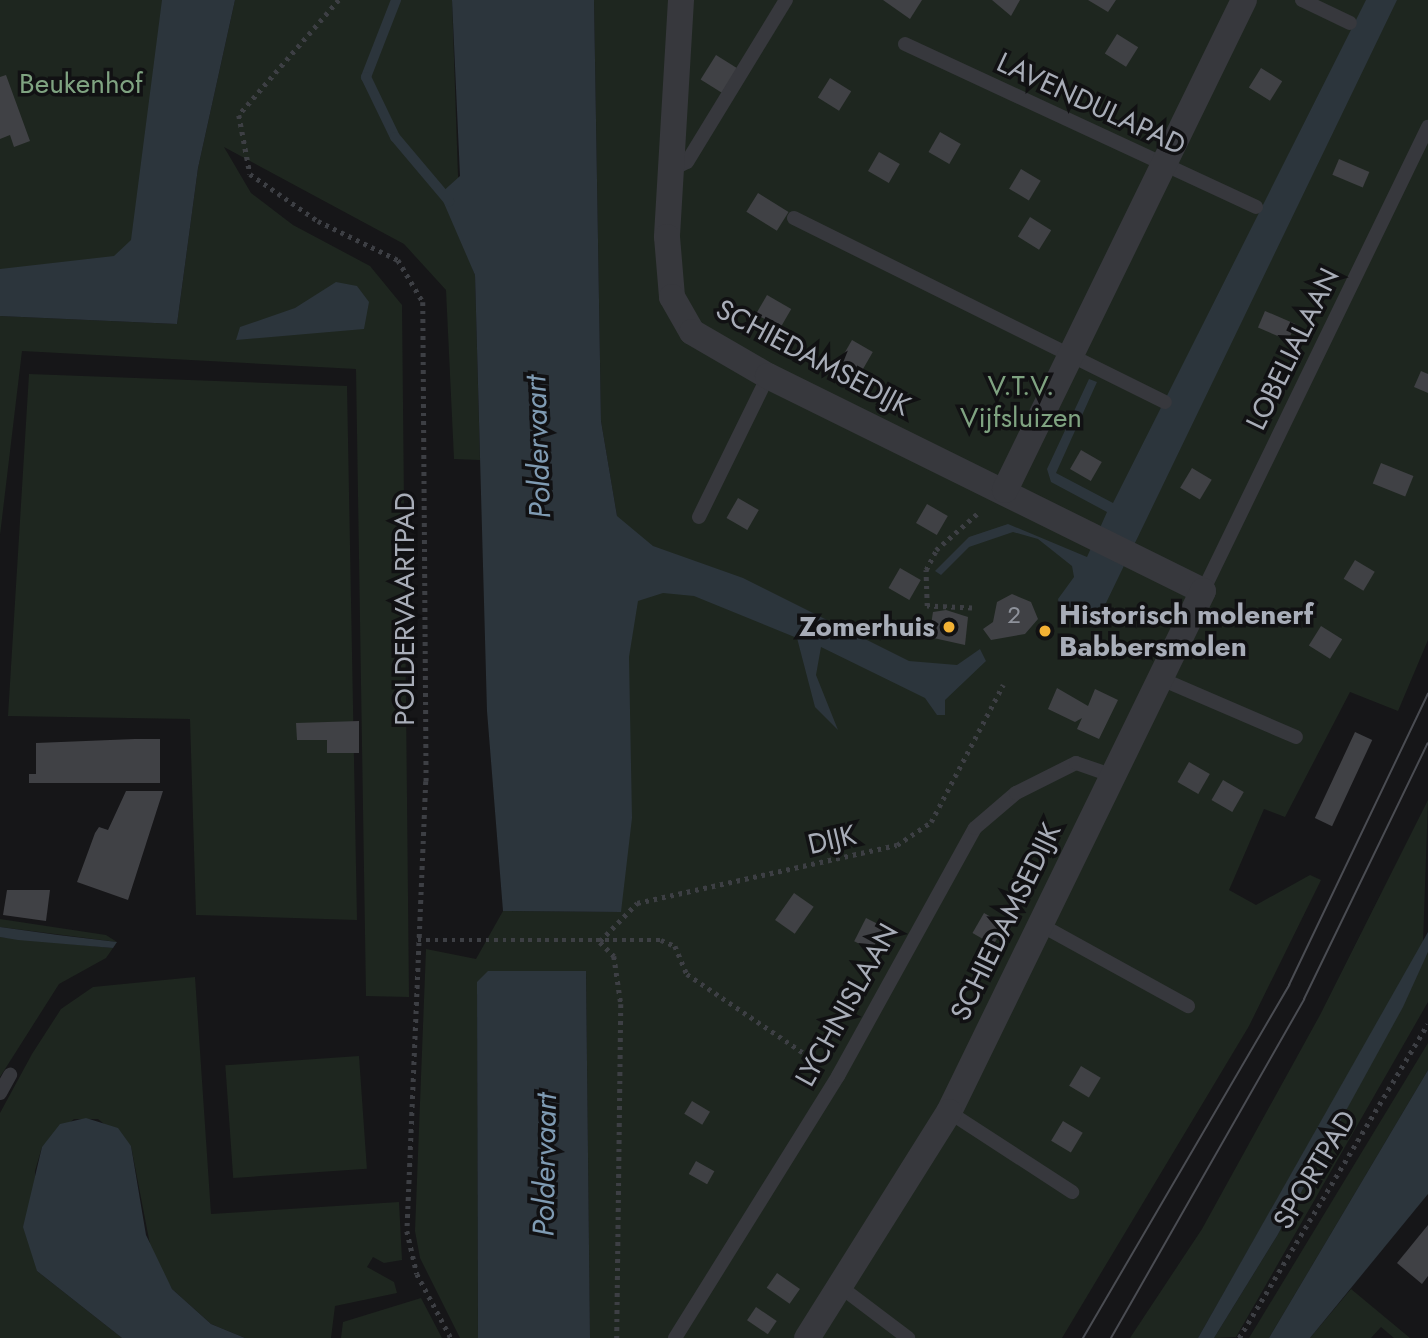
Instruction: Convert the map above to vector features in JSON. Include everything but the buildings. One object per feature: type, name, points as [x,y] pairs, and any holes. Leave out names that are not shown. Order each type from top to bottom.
[{"type":"street","name":"SCHIEDAMSEDIJK","points":[[681,0],[667,172],[668,274],[680,315],[702,339],[768,376],[1133,553],[1203,591],[949,1112],[842,1288],[807,1338]]},
{"type":"street","points":[[1005,490],[1244,0]]},
{"type":"lane","points":[[667,172],[687,162],[786,0]]},
{"type":"lane","points":[[1302,0],[1350,23]]},
{"type":"lane","name":"LAVENDULAPAD","points":[[905,44],[1256,207]]},
{"type":"lane","name":"LOBELIALAAN","points":[[1203,591],[1428,127]]},
{"type":"lane","points":[[794,218],[1165,402]]},
{"type":"lane","points":[[699,517],[768,376]]},
{"type":"lane","points":[[1159,678],[1296,737]]},
{"type":"lane","name":"LYCHNISLAAN","points":[[675,1338],[838,1076],[975,828],[1016,793],[1076,763],[1111,775]]},
{"type":"lane","points":[[1041,925],[1188,1006]]},
{"type":"lane","points":[[0,1093],[10,1075]]},
{"type":"lane","points":[[949,1112],[1072,1192]]},
{"type":"lane","points":[[842,1288],[908,1338]]},
{"type":"path","name":"POLDERVAARTPAD","points":[[339,0],[239,116],[250,174],[318,221],[398,260],[423,302],[426,768],[408,1250],[451,1338]]},
{"type":"path","points":[[972,608],[927,606],[926,570],[936,550],[1005,490]]},
{"type":"path","name":"DIJK","points":[[600,941],[637,903],[897,845],[931,822],[1003,685]]},
{"type":"path","points":[[418,940],[662,940],[676,946],[687,974],[838,1076]]},
{"type":"path","points":[[600,941],[614,956],[621,1004],[617,1338]]},
{"type":"path","name":"SPORTPAD","points":[[1238,1338],[1428,1024]]},
{"type":"green space","name":"Beukenhof","points":[[0,0],[176,0],[138,257],[0,290]]},
{"type":"green space","points":[[235,0],[452,0],[460,235],[475,275],[480,460],[454,459],[446,290],[404,244],[224,147],[251,193],[293,225],[370,266],[402,305],[409,997],[366,996],[356,369],[22,351],[0,535],[0,316],[177,324],[198,168]]},
{"type":"green space","name":"V.T.V. Vijfsluizen","points":[[594,0],[1428,0],[1428,640],[1398,711],[1350,692],[1285,817],[1264,809],[1229,890],[1256,905],[1310,875],[1321,880],[1249,1026],[1062,1338],[590,1338],[586,971],[477,982],[478,1338],[460,1338],[420,1258],[415,1231],[426,949],[476,959],[503,911],[621,912],[617,516],[601,421]]},
{"type":"green space","points":[[29,374],[347,386],[357,920],[196,915],[190,719],[8,716]]},
{"type":"green space","points":[[1428,800],[1423,943],[1198,1338],[1130,1338],[1202,1229],[1320,1015]]},
{"type":"green space","points":[[0,919],[106,935],[117,942],[0,927]]},
{"type":"green space","points":[[0,937],[113,948],[106,958],[59,984],[0,1077]]},
{"type":"green space","points":[[1428,952],[1428,1002],[1236,1337],[1214,1338],[1277,1236]]},
{"type":"green space","points":[[195,977],[211,1214],[399,1202],[402,1260],[384,1263],[373,1257],[367,1267],[394,1282],[397,1293],[335,1306],[331,1338],[245,1338],[211,1324],[172,1289],[152,1255],[131,1146],[98,1119],[74,1119],[42,1147],[35,1171],[37,1271],[122,1338],[0,1338],[0,1113],[32,1054],[61,1009],[93,987]]},
{"type":"green space","points":[[1428,1043],[1428,1070],[1269,1338],[1249,1338]]},
{"type":"green space","points":[[359,1056],[367,1169],[233,1178],[225,1065]]},
{"type":"green space","points":[[1351,1289],[1410,1338],[1394,1338],[1381,1327],[1371,1338],[1310,1338]]},
{"type":"green space","points":[[421,1298],[442,1338],[341,1338],[343,1322]]},
{"type":"water","points":[[162,0],[235,0],[198,168],[177,324],[0,316],[0,269],[114,256],[131,240]]},
{"type":"water","name":"Poldervaart","points":[[452,0],[594,0],[601,421],[617,516],[653,546],[743,578],[909,661],[957,665],[980,649],[986,661],[945,700],[945,715],[937,715],[925,698],[821,647],[816,675],[838,730],[815,707],[797,638],[694,596],[663,593],[638,601],[629,657],[632,818],[621,912],[503,911],[487,711],[475,275],[440,194],[460,176]]},
{"type":"water","points":[[1366,0],[1397,0],[1106,603],[1083,617],[1060,611],[1058,599],[1074,577],[1072,566],[1038,539],[1013,532],[969,547],[941,575],[935,571],[969,537],[1008,524],[1087,557],[1107,512],[1051,482],[1047,469],[1089,379],[1097,382],[1056,473],[1113,503]]},
{"type":"water","points":[[336,282],[357,286],[369,302],[364,329],[236,340],[240,327],[295,308]]},
{"type":"water","points":[[0,927],[117,942],[113,948],[18,940],[0,937]]},
{"type":"water","points":[[1428,932],[1428,952],[1403,1007],[1277,1236],[1214,1338],[1198,1338]]},
{"type":"water","name":"Poldervaart","points":[[488,971],[586,971],[590,1338],[478,1338],[477,982]]},
{"type":"water","points":[[1428,1070],[1428,1194],[1310,1338],[1269,1338]]},
{"type":"water","points":[[86,1118],[118,1128],[131,1146],[146,1235],[172,1289],[211,1324],[245,1338],[122,1338],[37,1271],[23,1227],[42,1147],[60,1124]]},
{"type":"waterway","points":[[396,0],[366,77],[395,137],[449,201]]},
{"type":"tram line","points":[[1083,1338],[1289,985],[1428,693]]},
{"type":"tram line","points":[[1111,1338],[1304,999],[1428,743]]},
{"type":"place","name":"Zomerhuis","points":[[949,627]]},
{"type":"place","name":"Historisch molenerf Babbersmolen","points":[[1045,631]]}]
